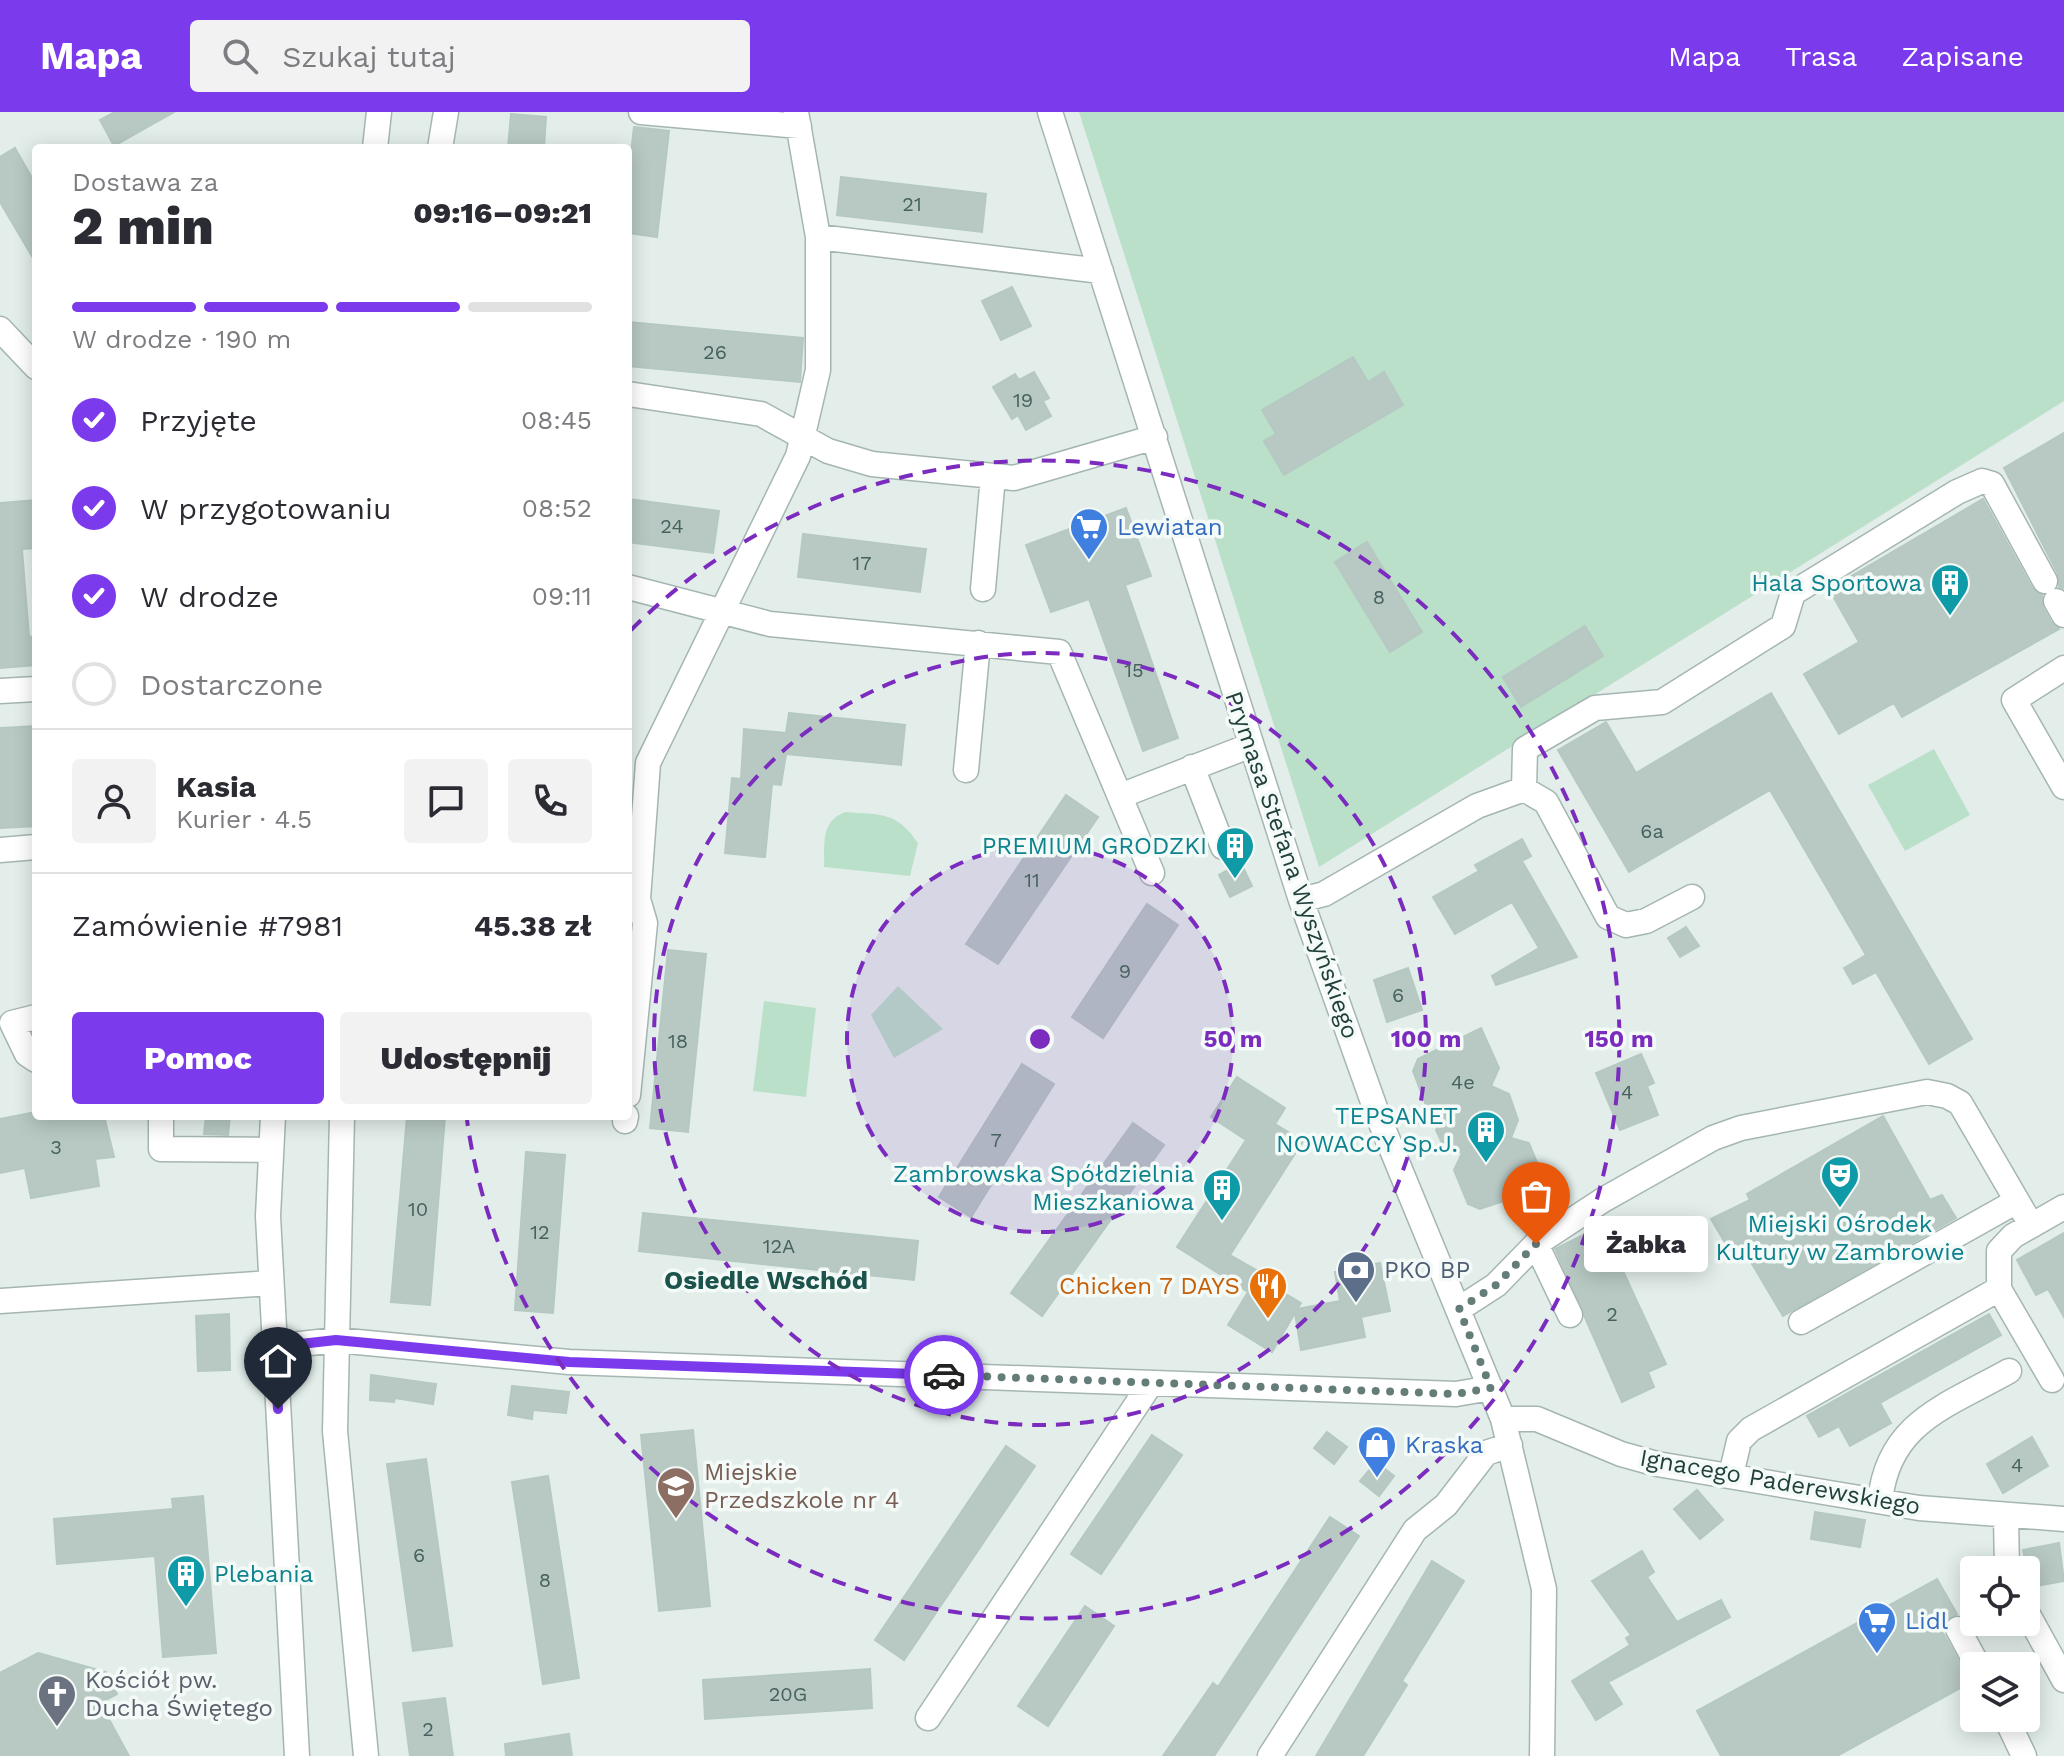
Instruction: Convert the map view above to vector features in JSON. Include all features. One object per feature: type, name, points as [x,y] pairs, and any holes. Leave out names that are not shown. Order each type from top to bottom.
[{"type":"street","points":[[375,144],[379,112]]},
{"type":"street","points":[[441,144],[446,112]]},
{"type":"street","points":[[632,1055],[645,923],[633,898],[638,762],[722,612],[804,437],[818,370],[818,237],[797,119],[641,112]]},
{"type":"street","name":"Prymasa Stefana Wyszyńskiego","points":[[1050,112],[1155,437],[1249,746],[1301,900],[1378,1116],[1503,1419],[1544,1589],[1542,1756]]},
{"type":"street","points":[[818,237],[1101,271]]},
{"type":"street","points":[[0,329],[32,363]]},
{"type":"street","points":[[632,395],[761,414],[828,451],[872,464],[1014,478],[1155,437]]},
{"type":"street","points":[[983,589],[993,476]]},
{"type":"street","points":[[1524,789],[1525,749],[1595,708],[1662,702],[1783,626],[1793,593],[1957,492],[1982,481],[1992,484],[2055,599]]},
{"type":"street","points":[[632,588],[770,624],[1059,652],[1152,873]]},
{"type":"street","points":[[966,770],[978,643]]},
{"type":"street","points":[[2064,668],[2014,700],[2064,787]]},
{"type":"street","points":[[0,691],[32,689]]},
{"type":"street","points":[[1120,796],[1249,746]]},
{"type":"street","points":[[1192,767],[1223,847]]},
{"type":"street","points":[[1524,789],[1546,802],[1608,917],[1626,925],[1646,921],[1692,897]]},
{"type":"street","points":[[1301,900],[1324,894],[1477,806],[1524,789]]},
{"type":"street","points":[[0,850],[32,847]]},
{"type":"street","points":[[32,1018],[12,1023],[27,1054],[32,1057]]},
{"type":"street","points":[[1459,1309],[1496,1285],[1536,1244],[1603,1200],[1713,1138],[1741,1128],[1927,1092],[1947,1096],[1960,1103],[2031,1225]]},
{"type":"street","points":[[161,1120],[161,1149],[271,1150]]},
{"type":"street","points":[[273,1120],[271,1283],[297,1756]]},
{"type":"street","points":[[342,1120],[335,1431],[366,1756]]},
{"type":"street","points":[[1801,1322],[2017,1201]]},
{"type":"street","points":[[2052,1380],[1999,1289],[1999,1251],[2013,1236],[2064,1207]]},
{"type":"street","points":[[1536,1244],[1570,1315]]},
{"type":"street","points":[[0,1301],[271,1283]]},
{"type":"street","points":[[1731,1475],[1739,1441],[1751,1429],[1999,1289]]},
{"type":"street","points":[[274,1347],[336,1340],[569,1362],[1456,1394],[1491,1388]]},
{"type":"street","points":[[1880,1501],[1883,1473],[1890,1455],[1912,1426],[2009,1371]]},
{"type":"street","points":[[928,1718],[1151,1383]]},
{"type":"street","name":"Ignacego Paderewskiego","points":[[1503,1419],[1537,1419],[1621,1454],[1657,1464],[1880,1501],[2006,1516],[2064,1519]]},
{"type":"street","points":[[1270,1756],[1294,1713],[1415,1530],[1446,1505],[1486,1453],[1510,1445]]},
{"type":"street","points":[[2006,1516],[2007,1556]]},
{"type":"street","points":[[1958,1629],[1970,1652]]},
{"type":"street","points":[[2040,1636],[2064,1680]]},
{"type":"street","points":[[2013,1732],[2024,1756]]},
{"type":"green space","points":[[1079,112],[2064,112],[2064,401],[1319,867]]},
{"type":"green space","points":[[1934,749],[1970,815],[1905,851],[1868,785]]},
{"type":"green space","points":[[845,812],[887,817],[903,825],[918,843],[910,876],[824,867],[824,842],[828,828],[837,816]]},
{"type":"green space","points":[[898,986],[943,1029],[894,1058],[871,1015]]},
{"type":"green space","points":[[764,1001],[816,1008],[806,1097],[753,1091]]},
{"type":"building","points":[[115,112],[174,112],[118,144],[113,144],[100,120]]},
{"type":"building","points":[[511,114],[546,117],[544,144],[508,144]]},
{"type":"building","points":[[634,127],[669,131],[657,237],[632,234]]},
{"type":"building","points":[[15,148],[32,178],[32,256],[0,202],[0,157]]},
{"type":"building","points":[[841,177],[986,194],[982,232],[837,215]]},
{"type":"building","points":[[1012,287],[1031,326],[1001,340],[982,301]]},
{"type":"building","points":[[632,322],[803,338],[800,382],[632,366]]},
{"type":"building","points":[[1353,357],[1368,382],[1384,372],[1403,405],[1284,475],[1264,441],[1276,434],[1262,410]]},
{"type":"building","points":[[1034,372],[1049,398],[1043,401],[1051,416],[1026,430],[1018,415],[1012,419],[993,387],[1015,374],[1019,380]]},
{"type":"building","points":[[2064,433],[2064,588],[2059,587],[2058,574],[2004,468]]},
{"type":"building","name":"Hala Sportowa","points":[[1983,499],[2032,588],[2042,595],[2043,608],[2051,622],[2059,629],[1902,717],[1894,703],[1839,734],[1804,674],[1859,642],[1829,589]]},
{"type":"building","points":[[32,500],[32,548],[22,549],[29,637],[32,637],[32,665],[0,668],[0,503]]},
{"type":"building","points":[[632,500],[719,511],[713,553],[632,543]]},
{"type":"building","points":[[1126,508],[1151,576],[1125,585],[1178,738],[1143,751],[1089,599],[1051,612],[1026,545]]},
{"type":"building","points":[[803,534],[926,549],[920,592],[798,577]]},
{"type":"building","points":[[1367,542],[1422,632],[1390,652],[1335,562]]},
{"type":"building","points":[[1585,626],[1603,656],[1521,707],[1503,677]]},
{"type":"building","points":[[1771,693],[1972,1039],[1929,1064],[1876,972],[1853,984],[1844,968],[1866,955],[1770,790],[1629,872],[1558,750],[1606,722],[1636,773]]},
{"type":"building","points":[[789,713],[905,725],[901,765],[786,754],[781,785],[772,784],[765,857],[725,853],[732,778],[741,779],[744,729],[786,733]]},
{"type":"building","points":[[32,726],[32,826],[0,828],[0,728]]},
{"type":"building","points":[[1066,795],[1098,817],[998,964],[966,944]]},
{"type":"building","points":[[1522,839],[1531,856],[1522,861],[1577,957],[1496,985],[1492,976],[1539,948],[1512,902],[1455,934],[1433,897],[1479,871],[1475,865]]},
{"type":"building","name":"PREMIUM GRODZKI","points":[[1241,863],[1252,886],[1230,897],[1219,875]]},
{"type":"building","points":[[1147,904],[1178,925],[1103,1038],[1072,1017]]},
{"type":"building","points":[[1686,927],[1699,946],[1680,957],[1668,938]]},
{"type":"building","points":[[668,950],[706,954],[688,1132],[650,1128]]},
{"type":"building","points":[[1408,968],[1422,1010],[1387,1022],[1374,980]]},
{"type":"building","points":[[1481,1028],[1499,1068],[1491,1086],[1509,1094],[1518,1120],[1511,1138],[1529,1143],[1540,1170],[1530,1192],[1480,1209],[1468,1204],[1454,1170],[1462,1153],[1443,1145],[1436,1130],[1446,1111],[1426,1105],[1413,1071],[1418,1059]]},
{"type":"building","points":[[1641,1054],[1654,1083],[1647,1086],[1658,1115],[1620,1130],[1596,1073]]},
{"type":"building","points":[[1022,1064],[1054,1084],[971,1217],[939,1197]]},
{"type":"building","points":[[1237,1077],[1285,1108],[1275,1124],[1303,1141],[1230,1255],[1277,1282],[1274,1287],[1301,1303],[1297,1309],[1340,1301],[1335,1272],[1380,1263],[1390,1311],[1361,1317],[1365,1337],[1301,1350],[1295,1313],[1272,1352],[1228,1325],[1248,1292],[1177,1247],[1246,1140],[1211,1117]]},
{"type":"building","points":[[32,1113],[32,1120],[105,1120],[114,1157],[95,1159],[99,1186],[31,1198],[25,1168],[0,1173],[0,1119]]},
{"type":"building","name":"Miejski Ośrodek Kultury w Zambrowie","points":[[1883,1116],[1930,1200],[1942,1195],[1956,1218],[1783,1316],[1742,1247],[1731,1253],[1711,1219],[1750,1200],[1747,1194]]},
{"type":"building","points":[[206,1120],[230,1120],[228,1135],[204,1134]]},
{"type":"building","points":[[407,1120],[445,1120],[430,1305],[391,1302]]},
{"type":"building","points":[[1133,1123],[1164,1145],[1042,1316],[1011,1293]]},
{"type":"building","points":[[526,1152],[565,1155],[553,1313],[515,1310]]},
{"type":"building","points":[[643,1213],[918,1241],[914,1280],[639,1251]]},
{"type":"building","points":[[1587,1233],[1600,1263],[1616,1256],[1666,1364],[1648,1372],[1654,1387],[1622,1402],[1555,1249]]},
{"type":"building","points":[[2064,1233],[2064,1317],[2048,1289],[2036,1295],[2017,1260]]},
{"type":"building","points":[[229,1314],[230,1370],[198,1371],[196,1316]]},
{"type":"building","points":[[1989,1314],[2001,1335],[1880,1403],[1891,1423],[1850,1446],[1839,1426],[1819,1437],[1807,1416]]},
{"type":"building","points":[[371,1375],[436,1384],[433,1404],[395,1398],[394,1402],[370,1400]]},
{"type":"building","points":[[512,1386],[569,1392],[566,1413],[533,1410],[532,1419],[508,1415]]},
{"type":"building","name":"Miejskie Przedszkole nr 4","points":[[693,1430],[710,1606],[659,1611],[641,1435]]},
{"type":"building","points":[[1327,1432],[1347,1447],[1334,1464],[1314,1448]]},
{"type":"building","points":[[1152,1435],[1182,1455],[1101,1574],[1071,1554]]},
{"type":"building","points":[[2032,1437],[2048,1466],[2003,1493],[1987,1464]]},
{"type":"building","points":[[1006,1446],[1035,1466],[904,1660],[875,1640]]},
{"type":"building","points":[[426,1459],[452,1646],[413,1651],[387,1464]]},
{"type":"building","name":"Kraska","points":[[1376,1462],[1394,1476],[1379,1496],[1360,1481]]},
{"type":"building","points":[[548,1476],[579,1678],[543,1684],[512,1482]]},
{"type":"building","points":[[1697,1490],[1723,1520],[1700,1539],[1674,1509]]},
{"type":"building","name":"Plebania","points":[[203,1496],[216,1653],[163,1657],[155,1556],[57,1564],[54,1519],[173,1509],[172,1499]]},
{"type":"building","points":[[1815,1512],[1865,1520],[1860,1547],[1811,1539]]},
{"type":"building","points":[[1330,1517],[1359,1536],[1214,1756],[1163,1756],[1213,1683],[1218,1687]]},
{"type":"building","points":[[2059,1543],[2064,1581],[2040,1585],[2040,1556],[2024,1556],[2023,1550]]},
{"type":"building","points":[[1642,1551],[1654,1572],[1647,1577],[1677,1622],[1721,1600],[1730,1617],[1608,1682],[1622,1704],[1596,1720],[1572,1681],[1630,1645],[1626,1638],[1631,1635],[1592,1581]]},
{"type":"building","points":[[1432,1561],[1464,1581],[1402,1681],[1407,1685],[1363,1756],[1316,1756]]},
{"type":"building","name":"Lidl","points":[[1937,1579],[1957,1614],[1940,1628],[1960,1663],[1960,1688],[1837,1756],[1721,1756],[1697,1711]]},
{"type":"building","points":[[1085,1606],[1114,1626],[1048,1726],[1018,1706]]},
{"type":"building","name":"Kościół pw. Ducha Świętego","points":[[38,1653],[106,1672],[117,1694],[100,1703],[129,1756],[0,1756],[0,1673]]},
{"type":"building","points":[[870,1669],[872,1708],[705,1719],[703,1680]]},
{"type":"building","points":[[445,1698],[453,1756],[410,1756],[403,1703]]},
{"type":"building","points":[[569,1734],[572,1756],[506,1756],[505,1744]]},
{"type":"way so far","points":[[944,1375],[1456,1394],[1491,1388],[1459,1309],[1496,1285],[1536,1244]]},
{"type":"place","name":"Lewiatan","points":[[1089,561]]},
{"type":"place","name":"Hala Sportowa","points":[[1950,617]]},
{"type":"place","name":"PREMIUM GRODZKI","points":[[1235,880]]},
{"type":"place","name":"TEPSANET NOWACCY Sp.J.","points":[[1486,1164]]},
{"type":"place","name":"Miejski Ośrodek Kultury w Zambrowie","points":[[1840,1209]]},
{"type":"place","name":"Zambrowska Spółdzielnia Mieszkaniowa","points":[[1222,1222]]},
{"type":"place","name":"Żabka","points":[[1536,1244]]},
{"type":"place","name":"PKO BP","points":[[1356,1304]]},
{"type":"place","name":"Chicken 7 DAYS","points":[[1268,1320]]},
{"type":"place","name":"Kraska","points":[[1377,1479]]},
{"type":"place","name":"Miejskie Przedszkole nr 4","points":[[676,1520]]},
{"type":"place","name":"Plebania","points":[[186,1608]]},
{"type":"place","name":"Lidl","points":[[1877,1655]]},
{"type":"place","name":"Kościół pw. Ducha Świętego","points":[[57,1728]]},
{"type":"district","name":"Osiedle Wschód","points":[[766,1280]]},
{"type":"route","points":[[278,1409],[274,1347],[290,1348],[336,1340],[569,1362],[944,1375]]}]
